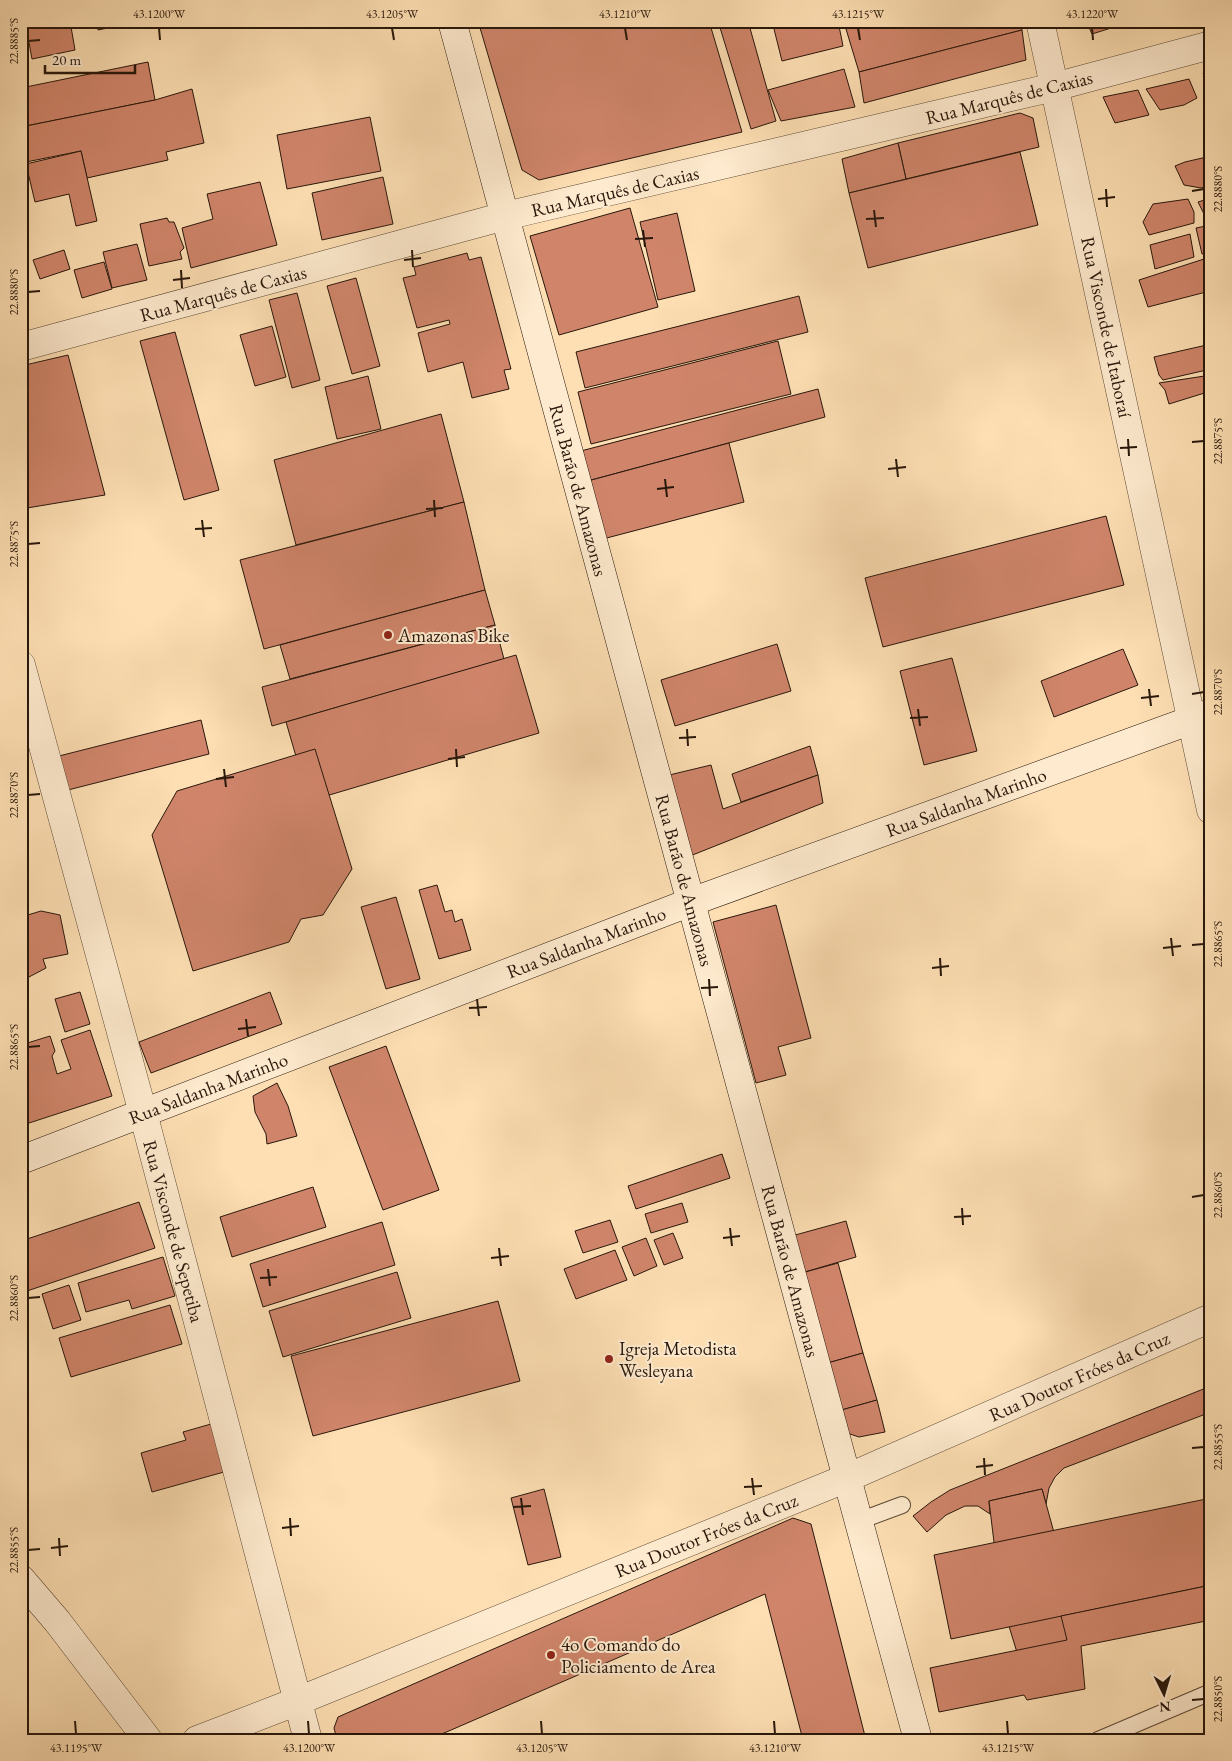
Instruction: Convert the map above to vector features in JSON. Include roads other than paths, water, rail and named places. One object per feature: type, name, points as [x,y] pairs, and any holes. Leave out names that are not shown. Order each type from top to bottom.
[{"type":"street","name":"Rua Barão de Amazonas","points":[[452,21],[847,1478],[859,1521],[900,1640],[918,1740]]},
{"type":"street","name":"Rua Visconde de Itaboraí","points":[[1040,21],[1201,716],[1211,810]]},
{"type":"street","name":"Rua Marquês de Caxias","points":[[21,347],[505,216],[1054,87],[1211,45]]},
{"type":"street","name":"Rua Visconde de Sepetiba","points":[[21,665],[143,1113],[308,1740]]},
{"type":"street","name":"Rua Saldanha Marinho","points":[[21,1160],[691,902],[1201,716]]},
{"type":"street","name":"Rua Doutor Fróes da Cruz","points":[[197,1740],[298,1701],[847,1478],[1208,1322]]},
{"type":"street","points":[[21,1578],[57,1621],[148,1740]]},
{"type":"lane","points":[[859,1521],[902,1505]]},
{"type":"lane","points":[[1098,1740],[1211,1692]]},
{"type":"place","name":"Amazonas Bike","points":[[388,635]]},
{"type":"place","name":"Igreja Metodista Wesleyana","points":[[609,1359]]},
{"type":"place","name":"4o Comando do Policiamento de Area","points":[[551,1655]]}]
